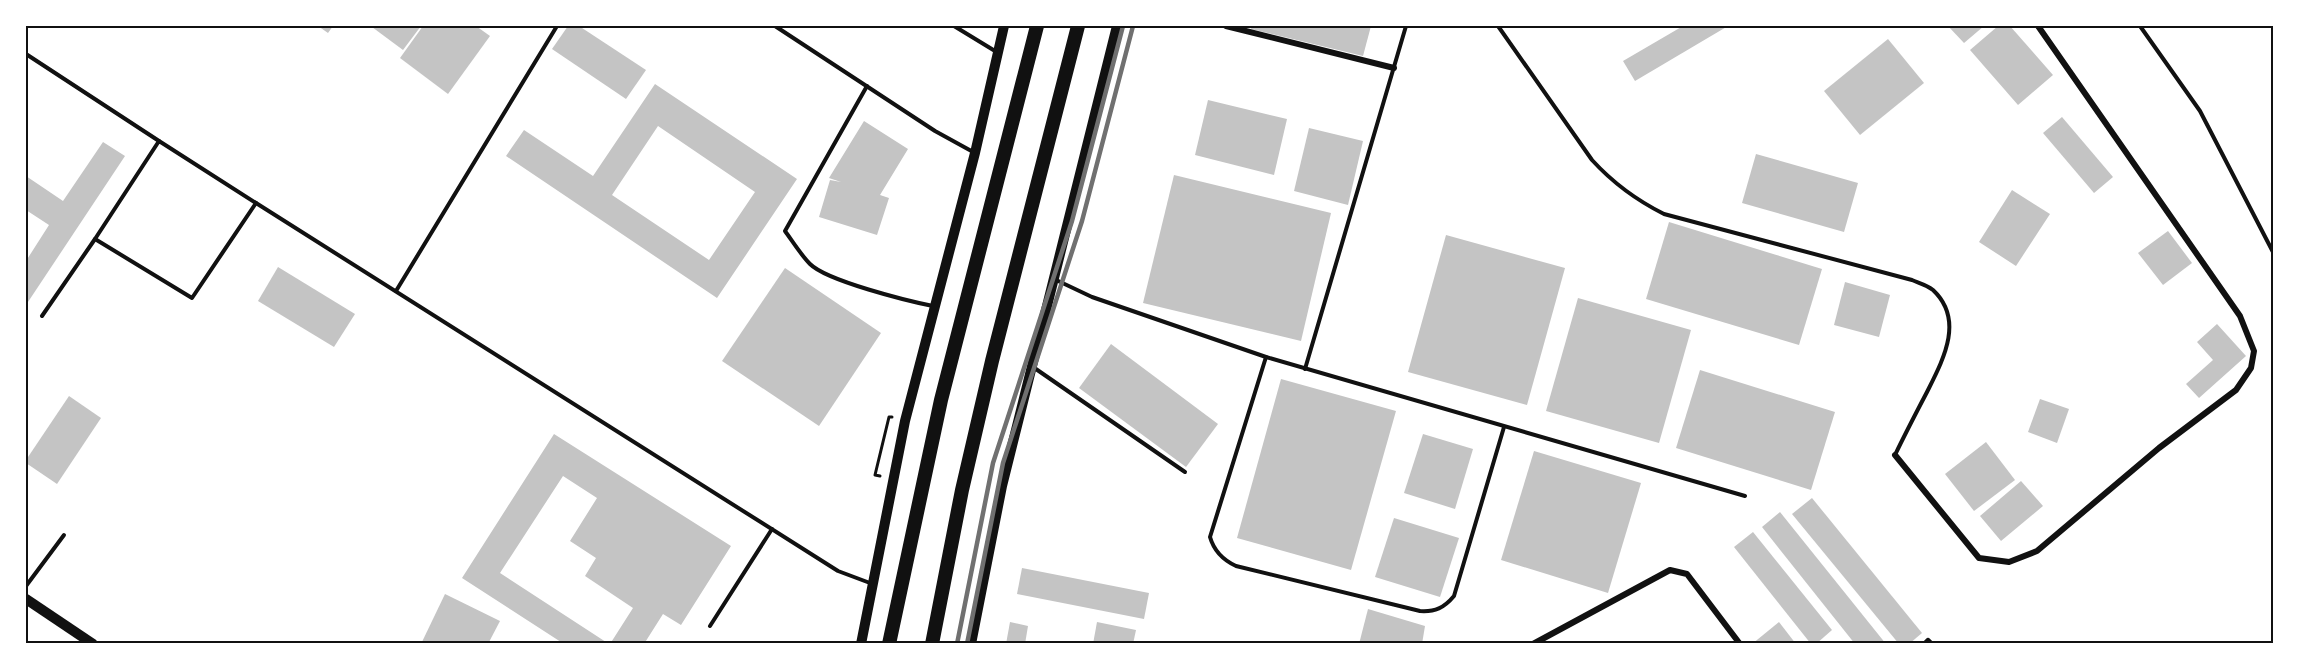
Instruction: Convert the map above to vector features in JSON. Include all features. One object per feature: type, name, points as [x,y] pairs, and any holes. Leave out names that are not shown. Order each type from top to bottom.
[{"type":"highway","points":[[889,644],[941,400],[1037,26]]},
{"type":"highway","points":[[932,644],[962,490],[1078,26]]},
{"type":"street","points":[[861,644],[905,421],[975,153],[1004,26]]},
{"type":"street","points":[[971,644],[1002,486],[1117,26]]},
{"type":"street","points":[[1226,26],[1394,68]]},
{"type":"street","points":[[1895,455],[1979,558],[2009,562],[2037,551],[2159,448],[2236,390],[2251,368],[2254,351],[2240,316],[2038,26]]},
{"type":"street","points":[[1533,644],[1670,570],[1688,574],[1740,644]]},
{"type":"street","points":[[26,599],[93,644]]},
{"type":"street","points":[[1925,644],[1928,641],[1931,644]]},
{"type":"lane","points":[[396,291],[557,26]]},
{"type":"lane","points":[[775,26],[934,132],[975,153]]},
{"type":"lane","points":[[954,26],[999,53]]},
{"type":"lane","points":[[1305,369],[1406,26]]},
{"type":"lane","points":[[1498,26],[1592,160],[1605,174],[1640,202],[1664,214],[1912,280],[1931,288],[1944,303],[1950,319],[1950,337],[1943,360],[1895,455]]},
{"type":"lane","points":[[2140,26],[2200,111],[2274,254]]},
{"type":"lane","points":[[26,54],[256,203],[838,571],[874,585]]},
{"type":"lane","points":[[867,86],[785,231],[811,266],[831,276],[904,300],[936,307]]},
{"type":"lane","points":[[42,316],[159,141]]},
{"type":"lane","points":[[95,239],[192,298],[256,203]]},
{"type":"lane","points":[[1054,279],[1092,297],[1266,357],[1504,428],[1745,496]]},
{"type":"lane","points":[[1266,357],[1210,537],[1212,546],[1219,555],[1226,562],[1236,566],[1420,611],[1437,610],[1454,596],[1504,428]]},
{"type":"lane","points":[[1032,367],[1185,472]]},
{"type":"lane","points":[[710,626],[772,529]]},
{"type":"lane","points":[[26,586],[64,535]]},
{"type":"path","points":[[875,475],[889,417]]},
{"type":"building","points":[[318,26],[333,26],[328,33]]},
{"type":"building","points":[[373,26],[421,26],[403,50]]},
{"type":"building","points":[[423,26],[476,26],[490,36],[448,94],[400,58]]},
{"type":"building","points":[[568,26],[579,26],[646,70],[626,99],[552,49]]},
{"type":"building","points":[[1252,26],[1371,26],[1363,56],[1251,29]]},
{"type":"building","points":[[1683,26],[1728,26],[1635,81],[1623,61]]},
{"type":"building","points":[[1948,26],[1984,26],[1964,43]]},
{"type":"building","points":[[1998,26],[2010,26],[2053,75],[2018,105],[1970,50]]},
{"type":"building","points":[[1888,39],[1924,83],[1860,135],[1824,91]]},
{"type":"building","points":[[655,84],[797,179],[717,298],[506,156],[524,130],[593,176]],"holes":[[[658,126],[755,192],[709,260],[612,195]]]},
{"type":"building","points":[[1208,100],[1287,119],[1274,175],[1195,155]]},
{"type":"building","points":[[2062,117],[2113,177],[2094,193],[2043,133]]},
{"type":"building","points":[[864,121],[908,149],[880,195],[889,198],[877,235],[819,217],[830,180],[841,182],[829,178]]},
{"type":"building","points":[[1309,128],[1363,141],[1348,205],[1294,191]]},
{"type":"building","points":[[103,142],[125,156],[26,305],[26,261],[49,225],[26,210],[26,176],[63,201]]},
{"type":"building","points":[[1756,154],[1858,183],[1844,232],[1742,203]]},
{"type":"building","points":[[1174,175],[1331,213],[1301,341],[1143,303]]},
{"type":"building","points":[[2012,190],[2050,214],[2016,266],[1979,242]]},
{"type":"building","points":[[1669,222],[1822,269],[1799,345],[1646,299]]},
{"type":"building","points":[[2168,231],[2192,263],[2163,285],[2138,253]]},
{"type":"building","points":[[1446,235],[1565,268],[1527,405],[1408,372]]},
{"type":"building","points":[[278,267],[355,314],[334,347],[258,301]]},
{"type":"building","points":[[785,268],[881,333],[819,426],[722,361]]},
{"type":"building","points":[[1845,282],[1890,295],[1879,337],[1834,325]]},
{"type":"building","points":[[1578,298],[1691,330],[1659,443],[1546,411]]},
{"type":"building","points":[[2217,324],[2246,356],[2199,398],[2186,384],[2213,360],[2197,342]]},
{"type":"building","points":[[1111,344],[1218,424],[1186,467],[1079,388]]},
{"type":"building","points":[[1700,370],[1835,412],[1811,490],[1676,448]]},
{"type":"building","points":[[1281,379],[1396,411],[1351,570],[1237,538]]},
{"type":"building","points":[[69,396],[101,418],[57,484],[26,463],[26,460]]},
{"type":"building","points":[[2040,399],[2069,409],[2057,443],[2028,432]]},
{"type":"building","points":[[554,434],[731,546],[681,625],[663,614],[644,644],[610,644],[633,608],[585,576],[596,558],[570,541],[597,498],[563,476],[500,573],[609,644],[564,644],[462,578]]},
{"type":"building","points":[[1423,434],[1473,449],[1455,509],[1404,493]]},
{"type":"building","points":[[1986,442],[2015,480],[1974,511],[1945,474]]},
{"type":"building","points":[[1534,451],[1641,483],[1608,593],[1501,560]]},
{"type":"building","points":[[2021,481],[2043,506],[2001,541],[1980,516]]},
{"type":"building","points":[[1812,498],[1922,633],[1909,644],[1899,644],[1792,514]]},
{"type":"building","points":[[1780,512],[1886,644],[1855,644],[1762,527]]},
{"type":"building","points":[[1394,518],[1459,538],[1440,597],[1375,577]]},
{"type":"building","points":[[1753,532],[1832,630],[1816,644],[1811,644],[1734,547]]},
{"type":"building","points":[[1022,568],[1149,593],[1144,619],[1017,594]]},
{"type":"building","points":[[445,594],[500,621],[488,644],[421,644]]},
{"type":"building","points":[[1368,609],[1425,626],[1422,644],[1359,644]]},
{"type":"building","points":[[1010,622],[1028,626],[1025,644],[1006,644]]},
{"type":"building","points":[[1097,622],[1136,630],[1133,644],[1093,644]]},
{"type":"building","points":[[1779,622],[1796,644],[1752,644]]},
{"type":"railway","points":[[957,644],[993,463],[1072,221],[1123,26]]},
{"type":"railway","points":[[967,644],[1003,463],[1082,221],[1133,26]]}]
